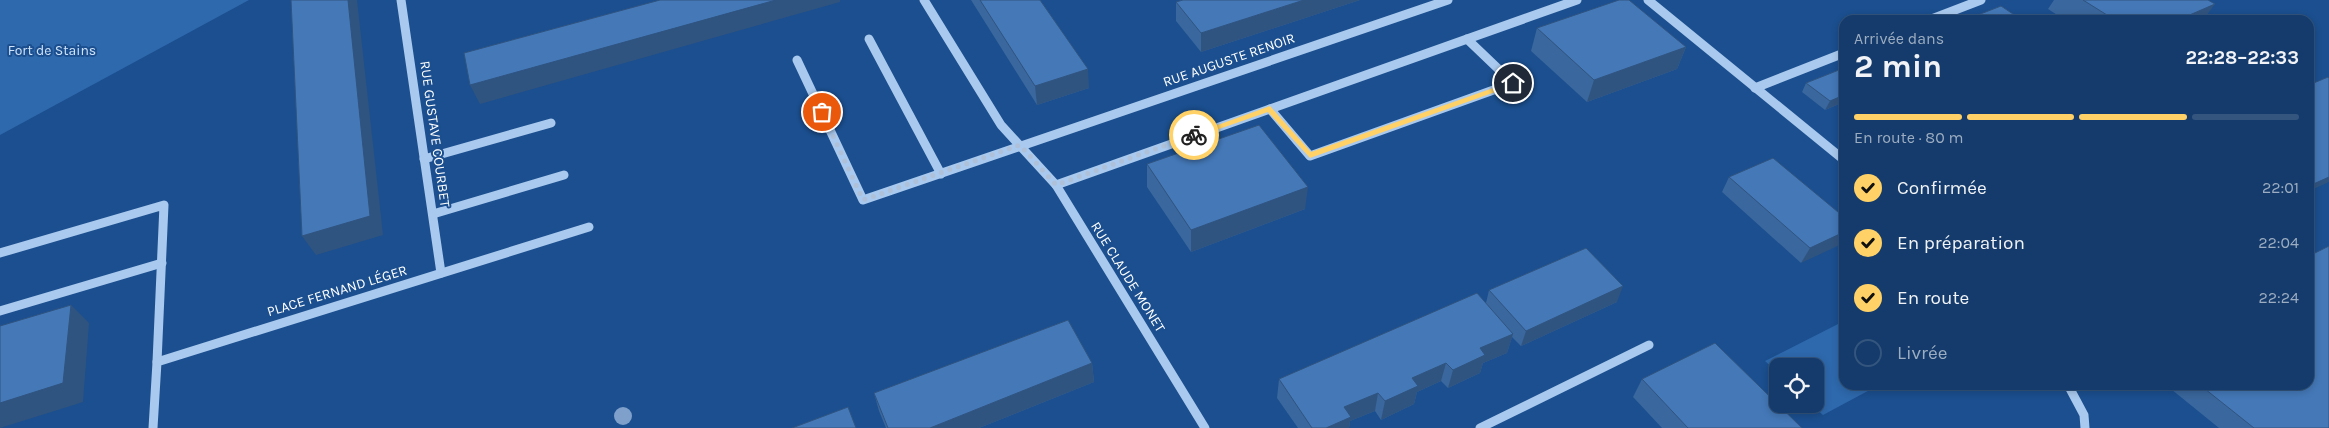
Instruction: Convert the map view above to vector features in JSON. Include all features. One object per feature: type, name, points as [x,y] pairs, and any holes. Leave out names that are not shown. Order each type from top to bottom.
[{"type":"street","name":"RUE GUSTAVE COURBET","points":[[401,0],[441,273]]},
{"type":"street","name":"RUE CLAUDE MONET","points":[[924,0],[1001,125],[1056,185],[1205,428]]},
{"type":"street","name":"RUE AUGUSTE RENOIR","points":[[797,60],[863,200],[1448,0]]},
{"type":"street","points":[[1056,185],[1577,0]]},
{"type":"street","points":[[1648,0],[1839,156]]},
{"type":"street","points":[[1942,15],[1981,0]]},
{"type":"street","points":[[869,39],[941,174]]},
{"type":"street","points":[[1270,109],[1310,156],[1513,83],[1467,39]]},
{"type":"street","points":[[1755,88],[1839,55]]},
{"type":"street","points":[[424,159],[551,123]]},
{"type":"street","points":[[433,214],[564,174]]},
{"type":"street","points":[[0,253],[164,205],[153,428]]},
{"type":"street","name":"PLACE FERNAND LÉGER","points":[[157,362],[589,227]]},
{"type":"street","points":[[0,311],[162,263]]},
{"type":"street","points":[[1480,428],[1649,345]]},
{"type":"street","points":[[2071,390],[2084,415],[2085,428]]},
{"type":"green space","name":"Fort de Stains","points":[[0,0],[249,0],[0,135]]},
{"type":"green space","points":[[1839,324],[1839,390],[1870,390],[1823,415],[1821,413],[1824,413],[1824,358],[1771,358]]},
{"type":"building","points":[[291,0],[348,0],[370,216],[302,236]]},
{"type":"building","points":[[660,0],[776,0],[470,85],[464,53]]},
{"type":"building","points":[[980,0],[1040,0],[1088,69],[1035,86]]},
{"type":"building","points":[[1183,0],[1304,0],[1201,33],[1176,2]]},
{"type":"building","points":[[1619,0],[1629,0],[1686,47],[1594,80],[1537,28]]},
{"type":"building","points":[[2083,0],[2208,0],[2215,4],[2190,15],[2107,15]]},
{"type":"building","points":[[2001,6],[2014,15],[1978,15]]},
{"type":"building","points":[[1839,70],[1839,97],[1830,101],[1806,83]]},
{"type":"building","points":[[2329,78],[2329,177],[2314,184],[2314,83]]},
{"type":"building","points":[[1259,125],[1308,187],[1191,230],[1147,164]]},
{"type":"building","points":[[1773,158],[1839,213],[1839,234],[1810,248],[1729,177]]},
{"type":"building","points":[[2329,246],[2329,428],[2254,428],[2206,390],[2314,390],[2314,254]]},
{"type":"building","points":[[1586,248],[1623,286],[1526,331],[1489,290]]},
{"type":"building","points":[[1477,293],[1513,334],[1480,348],[1485,355],[1453,370],[1446,363],[1412,378],[1418,386],[1385,401],[1378,393],[1344,407],[1351,417],[1326,428],[1312,428],[1279,379]]},
{"type":"building","points":[[71,305],[63,383],[0,403],[0,326]]},
{"type":"building","points":[[1068,320],[1092,363],[930,428],[888,428],[874,393]]},
{"type":"building","points":[[1715,343],[1769,396],[1769,413],[1787,413],[1802,428],[1688,428],[1642,379]]},
{"type":"building","points":[[848,407],[856,428],[792,428]]},
{"type":"way so far","points":[[822,112],[863,200],[1020,145],[1056,185],[1194,135]]},
{"type":"route","points":[[1194,135],[1270,109],[1310,156],[1513,83]]}]
